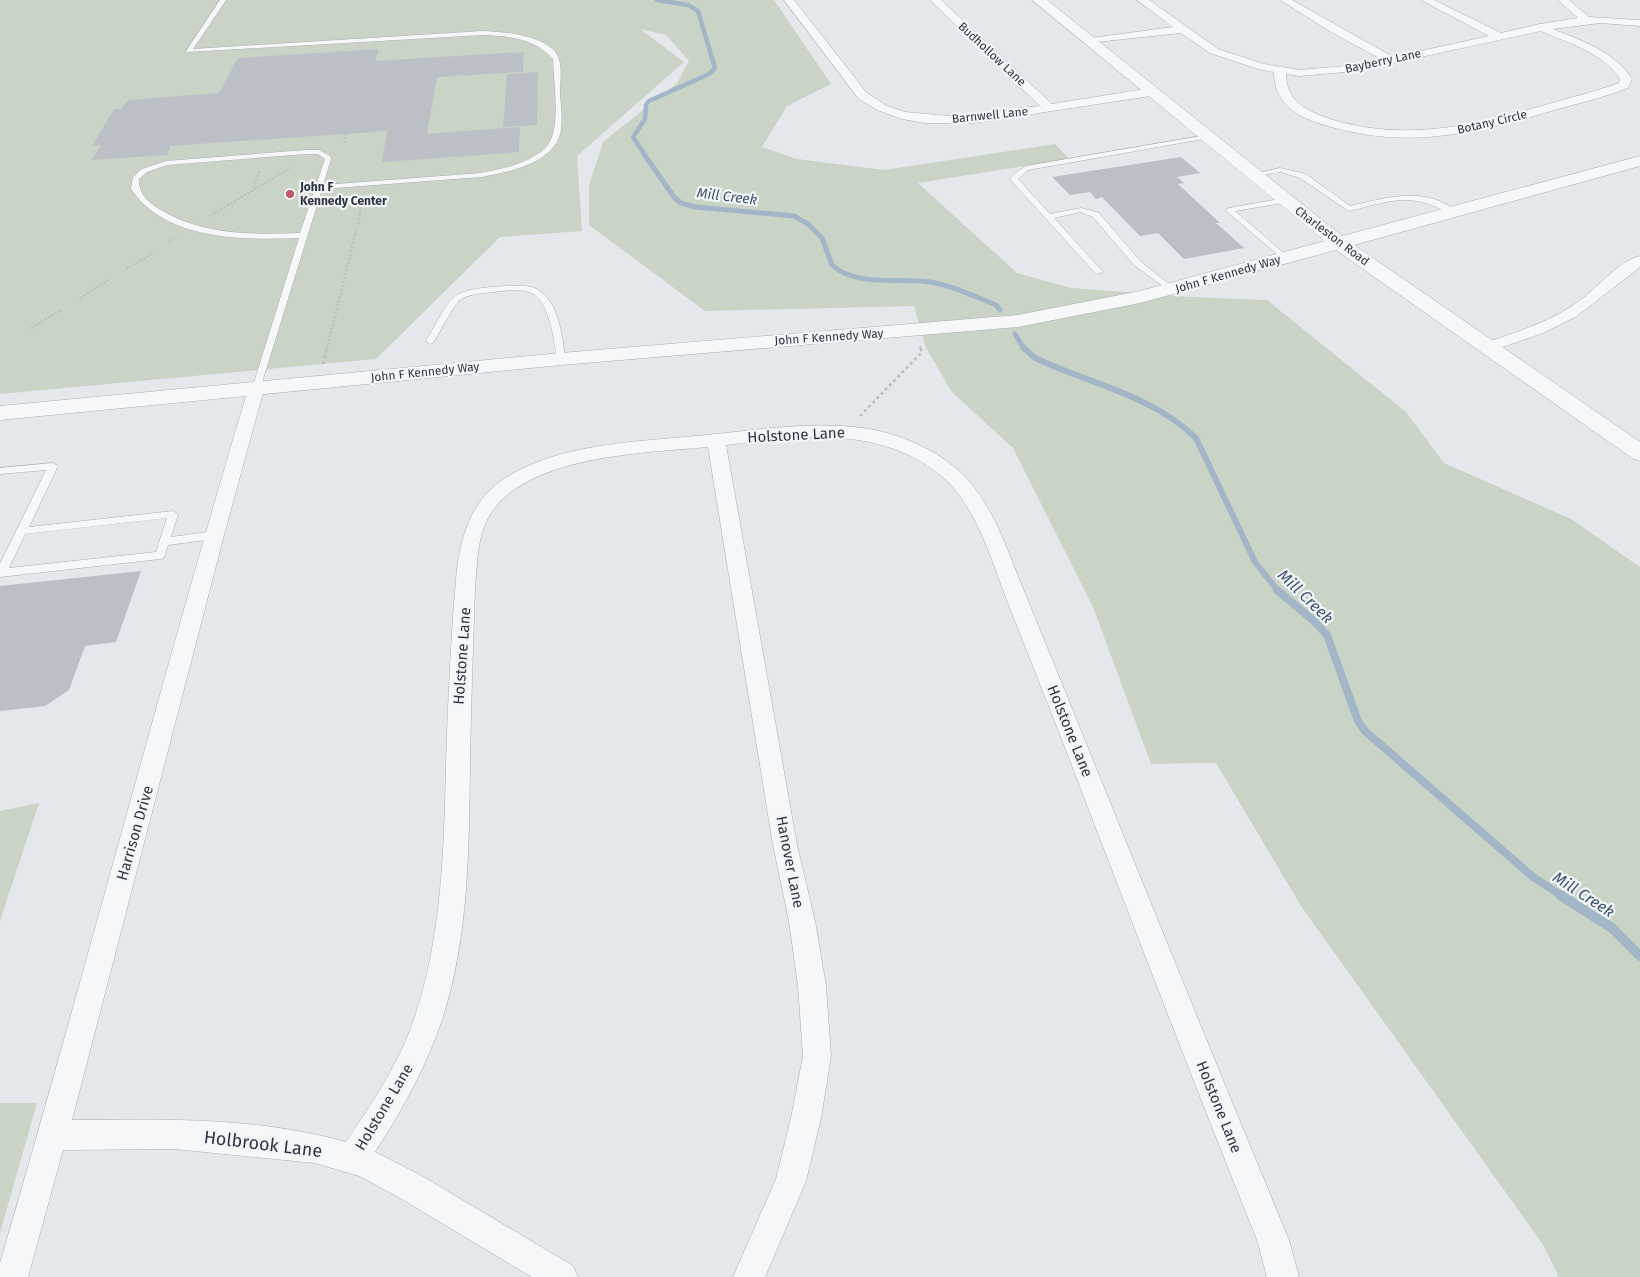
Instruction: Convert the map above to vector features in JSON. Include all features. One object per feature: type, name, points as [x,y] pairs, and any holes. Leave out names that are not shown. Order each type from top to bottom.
[{"type":"street","name":"Barnwell Lane","points":[[789,0],[858,90],[868,100],[886,109],[924,118],[962,120],[1151,92]]},
{"type":"street","name":"Budhollow Lane","points":[[935,0],[1050,108]]},
{"type":"street","name":"Charleston Road","points":[[1039,0],[1339,243],[1640,452]]},
{"type":"street","name":"Bayberry Lane","points":[[1142,0],[1214,51],[1228,57],[1280,70],[1300,72],[1338,71],[1540,27],[1586,20],[1640,23]]},
{"type":"street","points":[[1285,0],[1391,60]]},
{"type":"street","points":[[1426,0],[1498,36]]},
{"type":"street","points":[[1563,0],[1586,20]]},
{"type":"street","name":"Botany Circle","points":[[1280,70],[1279,82],[1282,95],[1299,109],[1311,116],[1345,129],[1386,137],[1424,136],[1472,127],[1603,94],[1624,85],[1626,79],[1616,65],[1595,52],[1540,27]]},
{"type":"street","points":[[1091,41],[1183,29]]},
{"type":"street","name":"John F Kennedy Way","points":[[0,413],[561,359],[998,324],[1079,312],[1171,290],[1542,186],[1640,161]]},
{"type":"street","points":[[1488,347],[1563,320],[1585,305],[1616,277],[1640,260]]},
{"type":"street","name":"Harrison Drive","points":[[12,1277],[51,1135],[77,1050],[214,535],[256,389]]},
{"type":"street","name":"Holstone Lane","points":[[352,1160],[394,1096],[411,1064],[425,1028],[445,954],[457,854],[457,742],[463,627],[468,568],[473,535],[479,516],[492,498],[513,481],[540,468],[597,455],[716,440],[792,432],[845,431],[882,437],[910,447],[935,461],[956,478],[972,498],[1004,566],[1135,892],[1178,1009],[1273,1240],[1283,1277]]},
{"type":"street","name":"Hanover Lane","points":[[716,440],[778,806],[802,921],[812,986],[817,1056],[806,1118],[790,1181],[749,1277]]},
{"type":"street","name":"Holbrook Lane","points":[[51,1135],[174,1134],[218,1136],[315,1148],[364,1162],[411,1187],[562,1277]]},
{"type":"lane","points":[[223,0],[189,51],[484,33],[511,35],[532,41],[556,60],[557,133],[551,145],[534,160],[515,168],[487,174],[319,187]]},
{"type":"lane","points":[[1099,272],[1014,180],[1016,175],[1026,168],[1207,137]]},
{"type":"lane","points":[[256,389],[305,235],[328,159],[324,154],[313,152],[166,163],[150,168],[136,176],[132,181],[133,186],[152,208],[181,224],[216,233],[242,236],[305,235]]},
{"type":"lane","points":[[1254,175],[1280,170],[1303,176],[1349,209],[1411,195],[1436,201],[1453,212]]},
{"type":"lane","points":[[1284,258],[1229,210],[1285,200]]},
{"type":"lane","points":[[1048,217],[1081,210],[1096,215],[1137,263],[1171,290]]},
{"type":"lane","points":[[430,341],[456,299],[464,295],[507,290],[535,290],[543,298],[557,328],[561,359]]},
{"type":"lane","points":[[0,472],[53,466],[0,573]]},
{"type":"lane","points":[[0,573],[160,555],[173,514],[21,531]]},
{"type":"lane","points":[[164,542],[214,535]]},
{"type":"path","points":[[344,143],[347,134]]},
{"type":"path","points":[[253,189],[262,165]]},
{"type":"path","points":[[203,221],[292,167]]},
{"type":"path","points":[[358,224],[363,196]]},
{"type":"path","points":[[322,367],[356,231]]},
{"type":"path","points":[[126,269],[153,253]]},
{"type":"path","points":[[80,298],[108,280]]},
{"type":"path","points":[[31,328],[61,310]]},
{"type":"path","points":[[845,431],[922,352],[919,342]]},
{"type":"green space","points":[[0,0],[774,0],[831,84],[787,106],[762,147],[797,159],[884,170],[1055,144],[1069,159],[918,183],[1017,273],[1071,288],[1192,297],[1267,300],[1406,412],[1444,463],[1571,519],[1640,567],[1640,1277],[1559,1277],[1542,1243],[1301,906],[1216,763],[1151,764],[1093,607],[1013,448],[952,392],[926,348],[914,306],[705,311],[589,225],[589,185],[603,142],[677,83],[689,61],[666,35],[640,29],[684,62],[577,156],[582,231],[500,237],[376,359],[0,394]]},
{"type":"green space","points":[[39,803],[0,921],[0,811]]},
{"type":"green space","points":[[0,1103],[37,1103],[0,1233]]},
{"type":"building","points":[[379,49],[375,61],[524,52],[523,72],[437,77],[427,134],[520,127],[519,152],[382,162],[387,131],[171,146],[167,155],[92,160],[101,145],[92,146],[114,109],[121,109],[128,100],[219,93],[238,58]]},
{"type":"building","points":[[538,72],[537,125],[503,127],[507,74]]},
{"type":"building","points":[[1181,157],[1200,173],[1177,177],[1184,183],[1178,184],[1220,223],[1216,223],[1244,248],[1184,259],[1158,233],[1140,236],[1102,197],[1096,199],[1090,192],[1070,195],[1052,177]]},
{"type":"building","points":[[141,571],[116,642],[85,646],[69,690],[45,706],[0,711],[0,586]]},
{"type":"waterway","name":"Mill Creek","points":[[645,155],[633,137],[645,119],[646,105],[649,101],[709,74],[715,68],[698,11],[688,5],[657,0]]},
{"type":"waterway","name":"Mill Creek","points":[[644,154],[674,197],[681,203],[695,207],[794,216],[808,224],[822,238],[832,265],[842,272],[866,279],[918,281],[939,284],[996,305],[1000,310]]},
{"type":"waterway","name":"Mill Creek","points":[[1015,334],[1024,349]]},
{"type":"waterway","name":"Mill Creek","points":[[1023,347],[1035,358],[1120,392],[1160,411],[1179,423],[1196,438],[1255,562],[1278,591]]},
{"type":"waterway","name":"Mill Creek","points":[[1278,591],[1314,621],[1327,635],[1358,721],[1365,731],[1533,877],[1562,896]]},
{"type":"waterway","name":"Mill Creek","points":[[1560,895],[1612,928],[1640,956]]},
{"type":"place","name":"John F Kennedy Center","points":[[290,194]]}]
